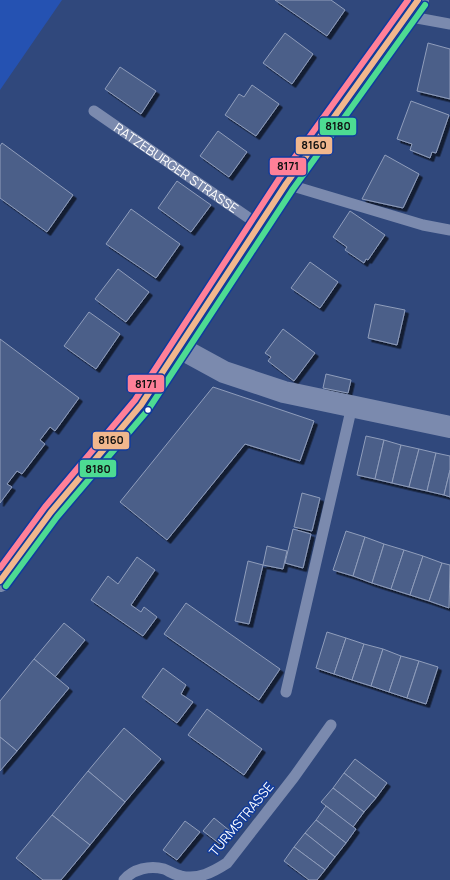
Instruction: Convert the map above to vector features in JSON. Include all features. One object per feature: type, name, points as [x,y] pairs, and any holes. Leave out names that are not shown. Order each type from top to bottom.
[{"type":"main road","points":[[0,581],[51,512],[141,405],[180,348],[286,184],[412,8]]},
{"type":"street","points":[[180,348],[224,372],[284,392],[450,426]]},
{"type":"lane","points":[[412,8],[450,24]]},
{"type":"lane","name":"RATZEBURGER STRASSE","points":[[94,111],[259,225]]},
{"type":"lane","points":[[286,184],[423,225],[450,230]]},
{"type":"lane","points":[[286,692],[352,406]]},
{"type":"lane","name":"TURMSTRASSE","points":[[124,880],[145,867],[163,869],[180,876],[199,876],[215,871],[227,863],[294,777],[331,725]]},
{"type":"shaded area","points":[[0,0],[62,0],[0,90]]},
{"type":"building","points":[[275,0],[331,0],[345,10],[327,36]]},
{"type":"building","points":[[285,33],[313,54],[292,84],[263,63]]},
{"type":"building","points":[[428,43],[450,49],[450,99],[417,91]]},
{"type":"building","points":[[120,67],[156,91],[141,114],[105,89]]},
{"type":"building","points":[[252,85],[279,104],[256,136],[225,115],[239,94],[244,97]]},
{"type":"building","points":[[411,101],[449,115],[436,153],[432,152],[430,158],[410,150],[412,144],[397,139]]},
{"type":"building","points":[[218,131],[247,152],[229,177],[200,156]]},
{"type":"building","points":[[2,143],[73,195],[47,232],[0,198],[0,146]]},
{"type":"building","points":[[385,155],[419,174],[403,208],[362,199]]},
{"type":"building","points":[[177,181],[211,205],[191,232],[158,208]]},
{"type":"building","points":[[131,209],[180,244],[156,278],[106,244]]},
{"type":"building","points":[[350,211],[385,235],[368,260],[366,259],[364,263],[345,250],[347,247],[333,237]]},
{"type":"building","points":[[310,262],[338,282],[320,308],[291,288]]},
{"type":"building","points":[[118,269],[149,292],[126,322],[95,299]]},
{"type":"building","points":[[375,304],[405,310],[397,345],[368,338]]},
{"type":"building","points":[[89,312],[120,334],[96,369],[64,346]]},
{"type":"building","points":[[283,329],[315,353],[294,381],[268,361],[271,357],[265,353]]},
{"type":"building","points":[[0,339],[79,398],[55,431],[50,427],[40,440],[45,444],[22,474],[17,471],[7,484],[12,487],[0,503]]},
{"type":"building","points":[[326,374],[351,380],[348,393],[323,388]]},
{"type":"building","points":[[213,387],[314,421],[300,461],[245,444],[167,540],[120,502]]},
{"type":"building","points":[[366,436],[384,440],[375,479],[357,475]]},
{"type":"building","points":[[384,440],[401,445],[392,483],[375,479]]},
{"type":"building","points":[[401,445],[419,449],[409,487],[392,483]]},
{"type":"building","points":[[419,449],[436,453],[427,491],[409,487]]},
{"type":"building","points":[[436,453],[450,456],[450,470],[444,495],[427,491]]},
{"type":"building","points":[[450,470],[450,497],[444,495]]},
{"type":"building","points":[[302,493],[320,498],[312,531],[294,527]]},
{"type":"building","points":[[293,529],[311,534],[303,568],[285,563]]},
{"type":"building","points":[[346,531],[365,537],[353,576],[333,570]]},
{"type":"building","points":[[365,537],[384,544],[372,583],[353,576]]},
{"type":"building","points":[[384,544],[404,550],[391,589],[372,583]]},
{"type":"building","points":[[267,546],[287,551],[283,569],[263,565]]},
{"type":"building","points":[[404,550],[423,556],[410,595],[391,589]]},
{"type":"building","points":[[423,556],[442,563],[429,601],[410,595]]},
{"type":"building","points":[[137,557],[155,570],[131,605],[141,612],[144,607],[157,617],[143,636],[91,600],[108,576],[118,584]]},
{"type":"building","points":[[248,561],[263,565],[249,624],[235,621]]},
{"type":"building","points":[[442,563],[450,565],[449,608],[429,601]]},
{"type":"building","points":[[186,603],[280,669],[259,700],[164,634]]},
{"type":"building","points":[[64,623],[85,640],[55,677],[34,659]]},
{"type":"building","points":[[327,632],[346,638],[334,674],[316,668]]},
{"type":"building","points":[[346,638],[364,644],[352,680],[334,674]]},
{"type":"building","points":[[364,644],[383,649],[371,686],[352,680]]},
{"type":"building","points":[[383,649],[401,656],[389,692],[371,686]]},
{"type":"building","points":[[401,656],[419,661],[407,698],[389,692]]},
{"type":"building","points":[[34,659],[69,688],[17,751],[0,737],[0,701]]},
{"type":"building","points":[[419,661],[438,667],[426,704],[407,698]]},
{"type":"building","points":[[163,668],[186,685],[181,694],[193,702],[177,723],[142,697]]},
{"type":"building","points":[[207,709],[262,749],[244,775],[188,735]]},
{"type":"building","points":[[124,728],[161,759],[125,802],[88,771]]},
{"type":"building","points":[[0,737],[17,751],[0,771]]},
{"type":"building","points":[[355,759],[387,783],[376,798],[344,773]]},
{"type":"building","points":[[88,771],[125,802],[90,845],[52,815]]},
{"type":"building","points":[[344,773],[376,798],[364,812],[333,788]]},
{"type":"building","points":[[333,788],[364,812],[353,827],[321,802]]},
{"type":"building","points":[[326,806],[356,829],[346,843],[316,820]]},
{"type":"building","points":[[52,815],[90,845],[61,880],[43,880],[16,858]]},
{"type":"building","points":[[214,818],[230,831],[220,844],[203,831]]},
{"type":"building","points":[[316,820],[346,843],[335,857],[305,833]]},
{"type":"building","points":[[185,821],[200,832],[177,860],[163,850]]},
{"type":"building","points":[[305,833],[335,857],[325,870],[294,847]]},
{"type":"building","points":[[294,847],[325,870],[317,880],[309,880],[284,861]]},
{"type":"transit line","name":"8171","points":[[0,568],[45,507],[135,400],[279,179],[408,0]]},
{"type":"transit line","name":"8160","points":[[0,581],[51,512],[141,405],[286,184],[418,0]]},
{"type":"transit line","name":"8180","points":[[6,586],[57,517],[148,410],[293,189],[425,5]]}]
